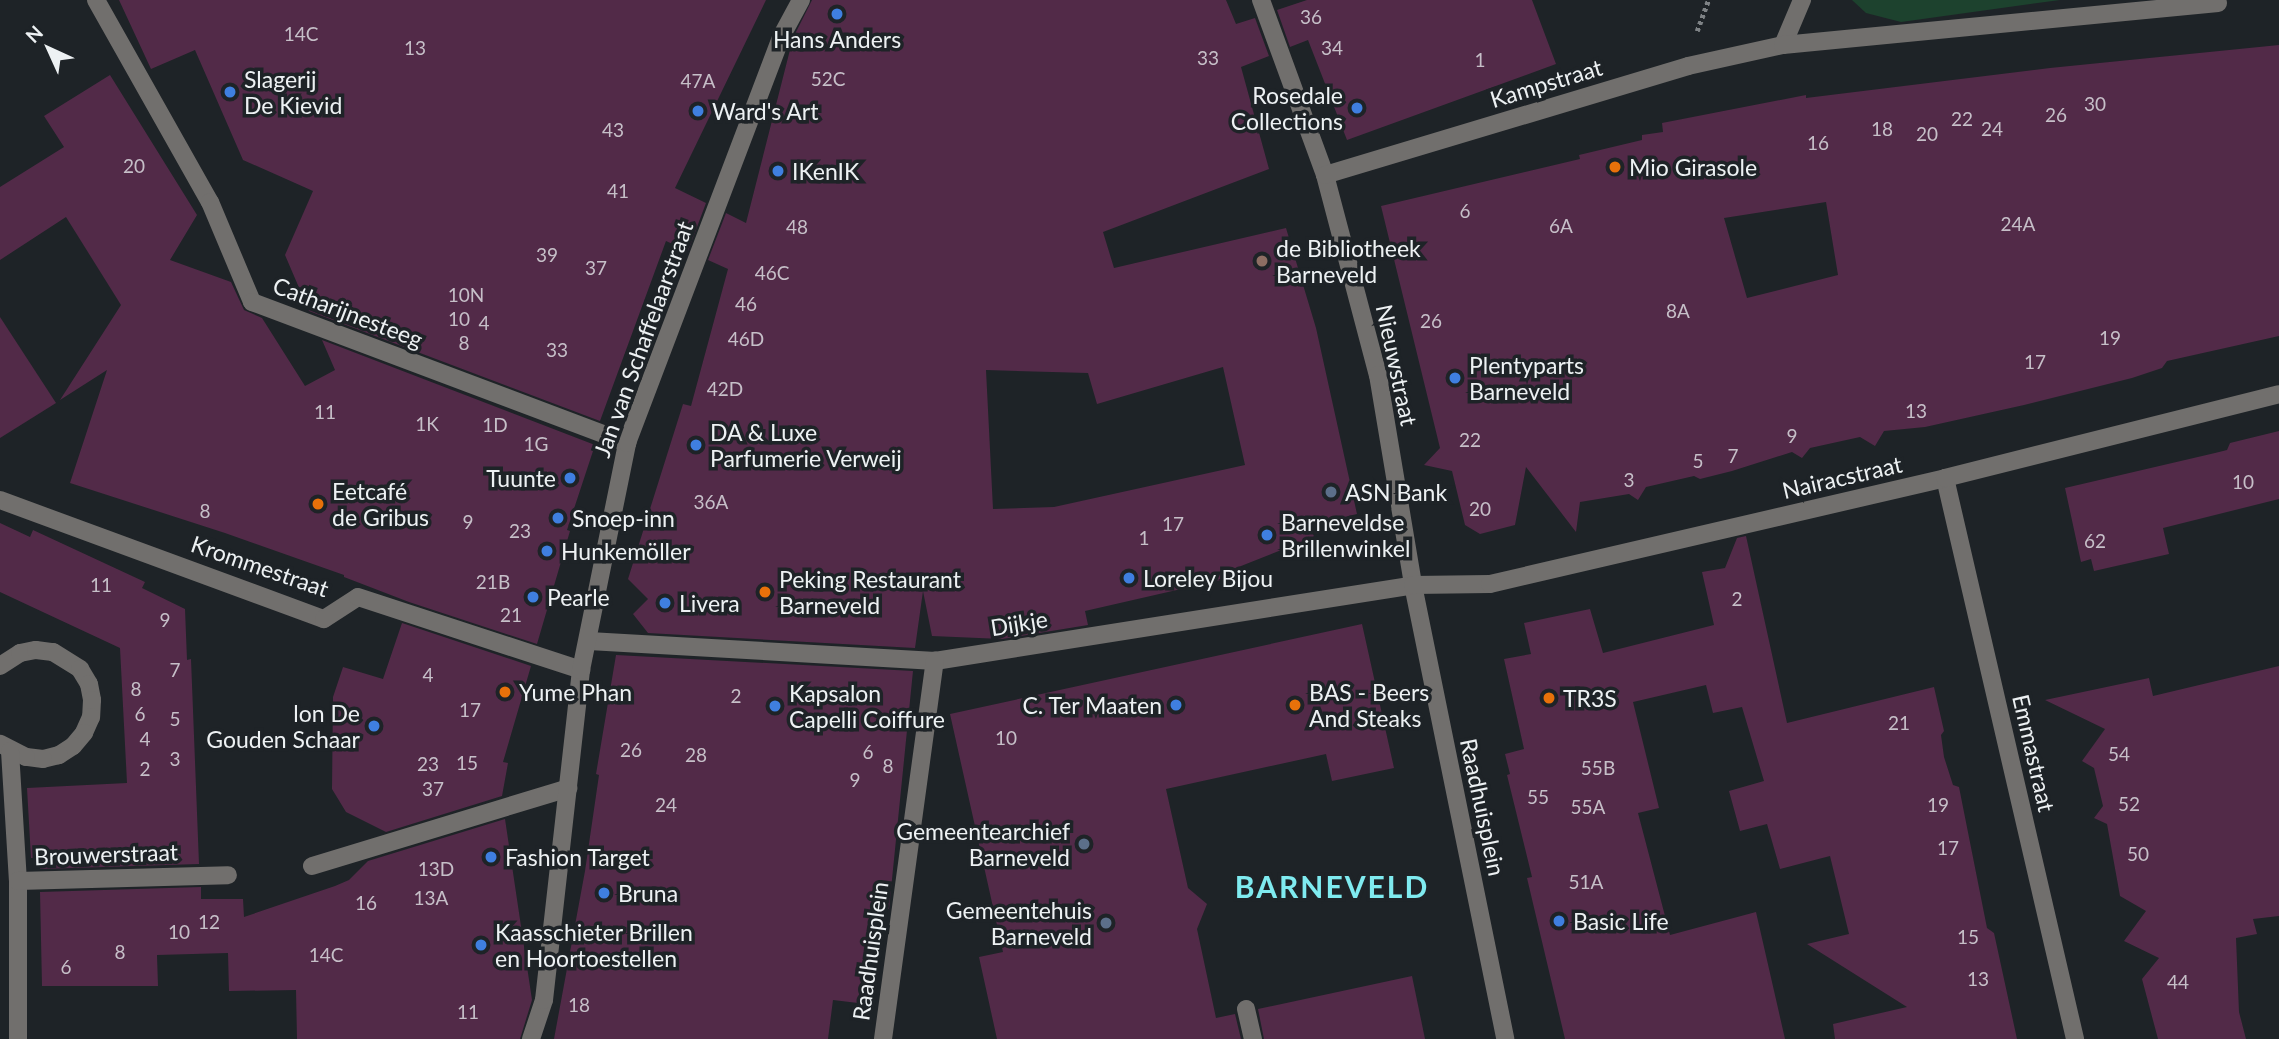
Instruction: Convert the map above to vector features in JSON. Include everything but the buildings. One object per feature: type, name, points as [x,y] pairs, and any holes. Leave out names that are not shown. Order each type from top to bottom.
[{"type":"street","name":"Catharijnesteeg","points":[[96,0],[210,202],[252,302],[627,443]]},
{"type":"street","name":"Jan van Schaffelaarstraat","points":[[531,1039],[544,1000],[581,670],[627,443],[781,37],[801,0]]},
{"type":"street","name":"Nieuwstraat","points":[[1261,0],[1325,175],[1378,375],[1413,585]]},
{"type":"street","points":[[1783,45],[1802,0]]},
{"type":"street","name":"Kampstraat","points":[[1325,175],[1688,66],[1783,45],[2218,3]]},
{"type":"street","name":"Nairacstraat","points":[[1413,585],[1490,584],[1945,478],[2279,394]]},
{"type":"street","name":"Emmastraat","points":[[1945,478],[2075,1039]]},
{"type":"street","name":"Krommestraat","points":[[0,500],[324,619],[358,597],[581,670]]},
{"type":"street","name":"Dijkje","points":[[589,641],[935,662],[1413,585]]},
{"type":"street","name":"Raadhuisplein","points":[[1413,585],[1505,1039]]},
{"type":"street","points":[[0,666],[20,653],[36,650],[53,652],[80,669],[89,684],[92,700],[91,717],[74,746],[59,755],[43,759],[5,748],[18,881]]},
{"type":"street","name":"Raadhuisplein","points":[[883,1039],[935,662]]},
{"type":"street","points":[[312,866],[568,788]]},
{"type":"street","name":"Brouwerstraat","points":[[18,1039],[18,881],[228,875]]},
{"type":"street","points":[[1246,1009],[1253,1039]]},
{"type":"green space","points":[[1852,0],[2060,0],[1901,22],[1866,13]]},
{"type":"place","name":"Hans Anders","points":[[837,14]]},
{"type":"place","name":"Slagerij De Kievid","points":[[230,92]]},
{"type":"place","name":"Rosedale Collections","points":[[1357,108]]},
{"type":"place","name":"Ward's Art","points":[[698,111]]},
{"type":"place","name":"Mio Girasole","points":[[1615,167]]},
{"type":"place","name":"IKenIK","points":[[778,171]]},
{"type":"place","name":"de Bibliotheek Barneveld","points":[[1262,261]]},
{"type":"place","name":"Plentyparts Barneveld","points":[[1455,378]]},
{"type":"place","name":"DA & Luxe Parfumerie Verweij","points":[[696,445]]},
{"type":"place","name":"Tuunte","points":[[570,478]]},
{"type":"place","name":"ASN Bank","points":[[1331,492]]},
{"type":"place","name":"Eetcafé de Gribus","points":[[318,504]]},
{"type":"place","name":"Snoep-inn","points":[[558,518]]},
{"type":"place","name":"Barneveldse Brillenwinkel","points":[[1267,535]]},
{"type":"place","name":"Hunkemöller","points":[[547,551]]},
{"type":"place","name":"Loreley Bijou","points":[[1129,578]]},
{"type":"place","name":"Peking Restaurant Barneveld","points":[[765,592]]},
{"type":"place","name":"Pearle","points":[[533,597]]},
{"type":"place","name":"Livera","points":[[665,603]]},
{"type":"place","name":"Yume Phan","points":[[505,692]]},
{"type":"place","name":"TR3S","points":[[1549,698]]},
{"type":"place","name":"C. Ter Maaten","points":[[1176,705]]},
{"type":"place","name":"BAS - Beers And Steaks","points":[[1295,705]]},
{"type":"place","name":"Kapsalon Capelli Coiffure","points":[[775,706]]},
{"type":"place","name":"lon De Gouden Schaar","points":[[374,726]]},
{"type":"place","name":"Gemeentearchief Barneveld","points":[[1084,844]]},
{"type":"place","name":"Fashion Target","points":[[491,857]]},
{"type":"place","name":"Bruna","points":[[604,893]]},
{"type":"place","name":"Basic Life","points":[[1559,921]]},
{"type":"place","name":"Gemeentehuis Barneveld","points":[[1106,923]]},
{"type":"place","name":"Kaasschieter Brillen en Hoortoestellen","points":[[481,945]]},
{"type":"district","name":"BARNEVELD","points":[[1332,886]]}]
